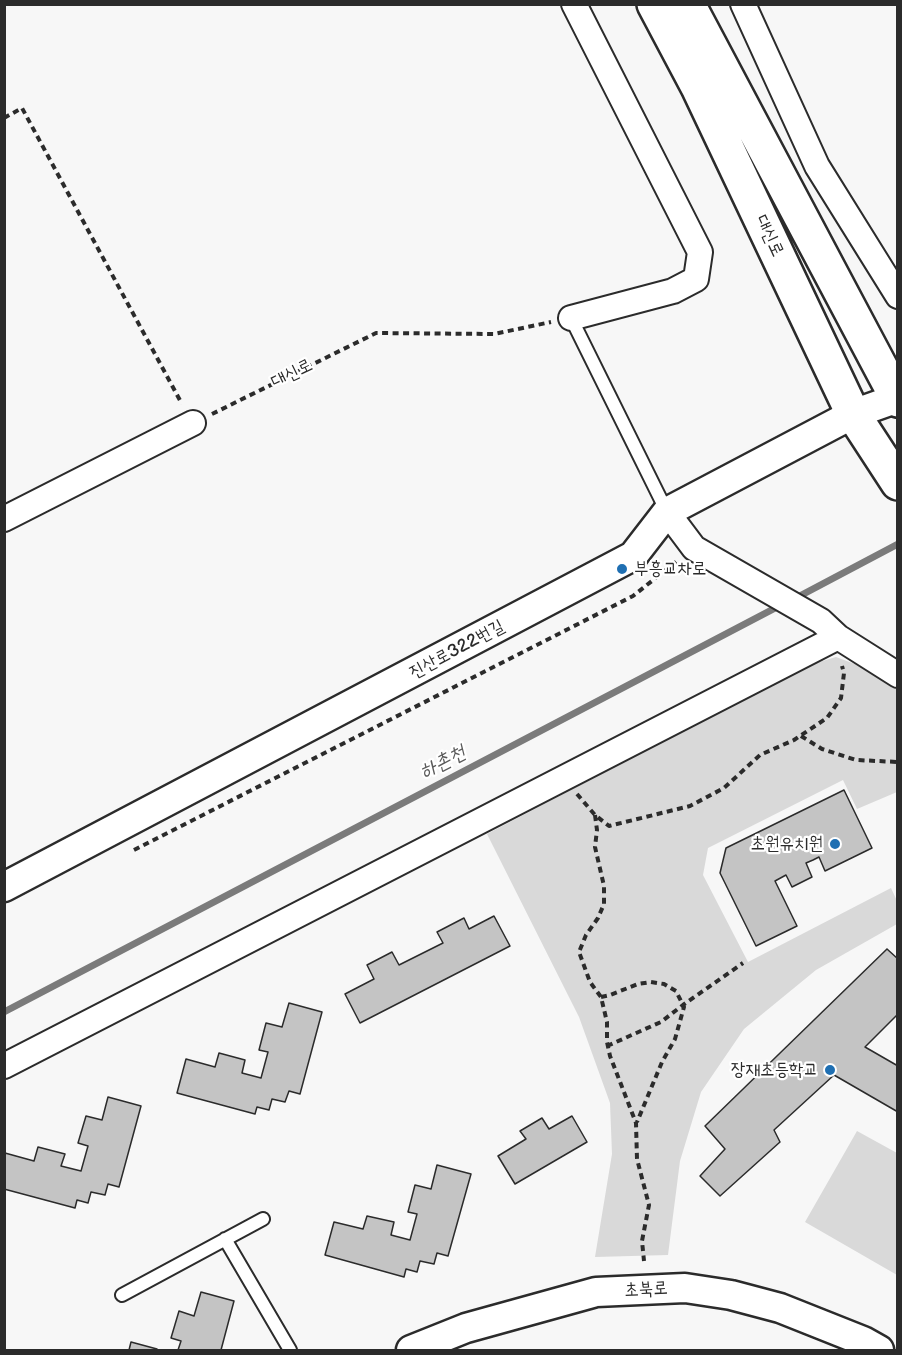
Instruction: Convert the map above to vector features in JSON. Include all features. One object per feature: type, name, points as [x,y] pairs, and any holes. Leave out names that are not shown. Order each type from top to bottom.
[{"type":"highway","name":"대신로","points":[[654,4],[698,87],[853,414],[892,474]]},
{"type":"highway","name":"대신로","points":[[688,4],[897,399]]},
{"type":"street","points":[[572,318],[673,291],[696,279],[700,252],[574,4]]},
{"type":"street","points":[[743,4],[817,166],[897,296]]},
{"type":"street","name":"진산로322번길","points":[[4,887],[633,556],[667,512],[853,414],[897,399]]},
{"type":"street","points":[[4,519],[193,423]]},
{"type":"street","points":[[667,512],[694,548],[829,629],[897,675]]},
{"type":"street","points":[[4,1066],[562,778],[829,629]]},
{"type":"street","name":"초북로","points":[[411,1350],[466,1328],[596,1292],[685,1288],[731,1295],[780,1308],[863,1341],[879,1350]]},
{"type":"lane","points":[[572,318],[667,512]]},
{"type":"lane","points":[[122,1294],[264,1218]]},
{"type":"lane","points":[[225,1239],[290,1350]]},
{"type":"path","points":[[4,118],[22,108],[193,423]]},
{"type":"path","name":"대신로","points":[[193,423],[376,333],[494,334],[572,318]]},
{"type":"path","points":[[132,850],[633,596],[694,548]]},
{"type":"path","points":[[562,778],[595,815],[609,826],[690,806],[724,788],[760,755],[801,736],[827,718],[840,698],[844,674],[829,629]]},
{"type":"path","points":[[801,736],[822,749],[855,760],[897,762]]},
{"type":"path","points":[[595,815],[597,830],[595,847],[604,886],[604,904],[598,918],[585,935],[579,952],[590,982],[601,997],[607,1022],[607,1046],[636,1123],[638,1159],[649,1205],[642,1240],[644,1262]]},
{"type":"path","points":[[607,1046],[661,1022],[743,963]]},
{"type":"path","points":[[601,997],[638,984],[651,982],[664,984],[676,991],[684,1007],[675,1039],[662,1062],[636,1123]]},
{"type":"shaded area","points":[[836,657],[855,664],[897,688],[897,792],[857,809],[843,780],[708,848],[703,875],[748,962],[891,888],[897,901],[897,924],[816,970],[744,1029],[701,1092],[680,1161],[668,1255],[595,1257],[612,1154],[610,1103],[579,1017],[487,834],[809,665]]},
{"type":"shaded area","points":[[857,1131],[897,1153],[897,1275],[805,1222]]},
{"type":"building","points":[[844,790],[872,848],[825,871],[819,857],[806,863],[812,877],[792,887],[786,875],[775,881],[797,926],[756,946],[720,873],[726,848]]},
{"type":"building","points":[[494,916],[510,946],[360,1023],[345,994],[374,979],[367,965],[392,952],[399,965],[443,943],[437,932],[464,918],[469,929]]},
{"type":"building","name":"장재초등학교","points":[[887,949],[898,959],[898,1014],[865,1047],[898,1066],[898,1112],[834,1075],[774,1130],[780,1142],[720,1196],[700,1176],[725,1149],[705,1126]]},
{"type":"building","points":[[289,1003],[322,1012],[300,1094],[289,1091],[285,1102],[272,1099],[269,1110],[257,1107],[255,1114],[177,1093],[186,1059],[215,1067],[219,1053],[245,1060],[242,1073],[261,1078],[268,1052],[259,1050],[266,1023],[282,1027]]},
{"type":"building","points":[[108,1097],[141,1106],[119,1187],[108,1184],[105,1195],[91,1192],[88,1203],[77,1200],[75,1208],[4,1189],[5,1153],[34,1161],[38,1147],[65,1154],[61,1166],[81,1171],[88,1146],[78,1143],[86,1116],[102,1120]]},
{"type":"building","points":[[572,1116],[587,1142],[515,1184],[498,1156],[526,1139],[520,1131],[542,1118],[549,1129]]},
{"type":"building","points":[[437,1165],[471,1174],[448,1256],[437,1253],[434,1264],[420,1261],[417,1272],[406,1269],[404,1277],[325,1255],[334,1222],[363,1229],[367,1216],[394,1222],[391,1235],[410,1240],[417,1214],[408,1212],[415,1185],[431,1189]]},
{"type":"building","points":[[201,1292],[234,1301],[221,1350],[178,1350],[181,1341],[171,1338],[179,1311],[194,1316]]},
{"type":"building","points":[[131,1342],[157,1349],[157,1350],[129,1350]]},
{"type":"waterway","name":"하촌천","points":[[794,599],[898,544]]},
{"type":"waterway","name":"하촌천","points":[[4,1012],[781,605]]},
{"type":"place","name":"부흥교차로","points":[[622,569]]},
{"type":"place","name":"초원유치원","points":[[835,844]]},
{"type":"place","name":"장재초등학교","points":[[830,1070]]}]
